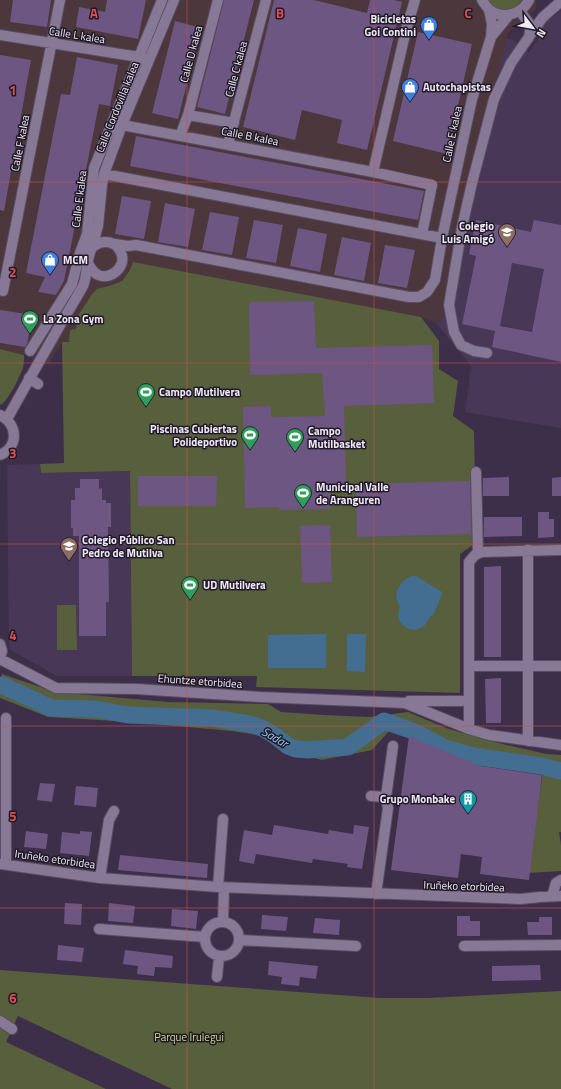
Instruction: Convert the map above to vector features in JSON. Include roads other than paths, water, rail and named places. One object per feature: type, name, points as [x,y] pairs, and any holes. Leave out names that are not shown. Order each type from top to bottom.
[{"type":"street","name":"Calle F kalea","points":[[3,290],[60,0]]},
{"type":"street","name":"Calle E kalea","points":[[30,351],[74,279],[80,253],[87,234],[94,168],[144,59],[162,0]]},
{"type":"street","name":"Calle Cordovilla kalea","points":[[92,247],[98,226],[104,174],[144,59],[174,0]]},
{"type":"street","name":"Calle D kalea","points":[[180,136],[188,115],[218,0]]},
{"type":"street","name":"Calle C kalea","points":[[228,144],[266,0]]},
{"type":"street","points":[[373,172],[406,30],[415,0]]},
{"type":"street","points":[[482,0],[490,10],[498,14],[508,15],[520,11],[529,0]]},
{"type":"street","points":[[487,353],[474,351],[461,345],[454,332],[449,305],[462,227],[472,183],[495,108],[494,99],[503,85],[511,63],[529,37],[543,17],[559,3],[561,3]]},
{"type":"street","points":[[490,10],[492,24],[491,37]]},
{"type":"street","points":[[520,11],[531,26],[529,37]]},
{"type":"street","points":[[491,37],[508,15]]},
{"type":"street","name":"Calle L kalea","points":[[0,35],[144,59]]},
{"type":"street","name":"Calle E kalea","points":[[112,243],[128,246],[136,245],[401,296],[419,297],[427,292],[435,280],[442,238],[472,99],[491,37]]},
{"type":"street","points":[[188,115],[234,123]]},
{"type":"street","name":"Calle B kalea","points":[[122,125],[373,172],[432,185],[422,234]]},
{"type":"street","name":"Calle E kalea","points":[[104,174],[442,238]]},
{"type":"street","points":[[88,264],[94,272],[100,275],[110,275],[116,272],[120,267],[122,259],[121,252],[98,226]]},
{"type":"street","points":[[0,455],[6,453],[13,444],[14,432],[4,417],[33,381],[83,286],[88,264],[88,254],[92,247],[100,242],[112,243]]},
{"type":"street","name":"Calle E kalea","points":[[122,259],[132,251],[140,248],[152,248]]},
{"type":"street","points":[[83,286],[100,275]]},
{"type":"street","points":[[476,472],[476,554]]},
{"type":"street","points":[[528,550],[528,741]]},
{"type":"street","points":[[469,729],[469,562],[476,554],[482,552],[561,550]]},
{"type":"street","points":[[0,644],[2,652],[0,658]]},
{"type":"street","name":"Ehuntze etorbidea","points":[[0,658],[56,688],[137,689],[260,697],[405,703],[469,729],[489,735],[561,745]]},
{"type":"street","points":[[469,666],[561,666]]},
{"type":"street","name":"Ehuntze etorbidea","points":[[405,703],[408,701],[469,701]]},
{"type":"street","name":"Iruñeko etorbidea","points":[[6,718],[3,864],[100,878],[221,888],[521,900],[556,896],[556,884],[561,880]]},
{"type":"street","points":[[376,894],[388,808],[386,797],[393,746]]},
{"type":"street","points":[[371,796],[386,797]]},
{"type":"street","name":"Iruñeko etorbidea","points":[[100,878],[109,820],[114,811]]},
{"type":"street","points":[[223,819],[221,888],[223,922]]},
{"type":"street","points":[[223,922],[231,924],[236,930],[240,940],[237,949],[232,954],[219,957],[209,951],[205,943],[205,937],[208,928],[215,923],[223,922]]},
{"type":"street","points":[[99,930],[205,937]]},
{"type":"street","points":[[240,940],[356,946]]},
{"type":"street","points":[[464,946],[561,945]]},
{"type":"street","points":[[217,977],[219,957]]},
{"type":"street","points":[[0,1021],[12,1029]]},
{"type":"water","points":[[412,576],[416,576],[442,592],[433,615],[429,618],[425,625],[416,630],[407,628],[400,622],[398,615],[400,606],[396,597],[398,588],[401,584]]},
{"type":"water","points":[[326,634],[326,668],[268,668],[268,635]]},
{"type":"water","points":[[347,634],[366,634],[365,672],[347,671]]},
{"type":"waterway","name":"Sadar","points":[[2,685],[51,708],[95,709],[128,715],[212,718],[250,724],[262,728],[288,746],[296,749],[308,750],[348,747],[384,721],[413,731],[445,748],[473,756],[542,766],[561,771]]},
{"type":"place","name":"Bicicletas Goi Contini","points":[[429,40]]},
{"type":"place","name":"Autochapistas","points":[[410,102]]},
{"type":"place","name":"Colegio Luis Amigó","points":[[507,247]]},
{"type":"place","name":"MCM","points":[[50,275]]},
{"type":"place","name":"La Zona Gym","points":[[30,334]]},
{"type":"place","name":"Campo Mutilvera","points":[[146,407]]},
{"type":"place","name":"Piscinas Cubiertas Polideportivo","points":[[250,450]]},
{"type":"place","name":"Campo Mutilbasket","points":[[295,452]]},
{"type":"place","name":"Municipal Valle de Aranguren","points":[[303,508]]},
{"type":"place","name":"Colegio Público San Pedro de Mutilva","points":[[69,561]]},
{"type":"place","name":"UD Mutilvera","points":[[190,600]]},
{"type":"place","name":"Grupo Monbake","points":[[468,814]]},
{"type":"park label","name":"Parque Irulegui","points":[[189,1037]]}]
